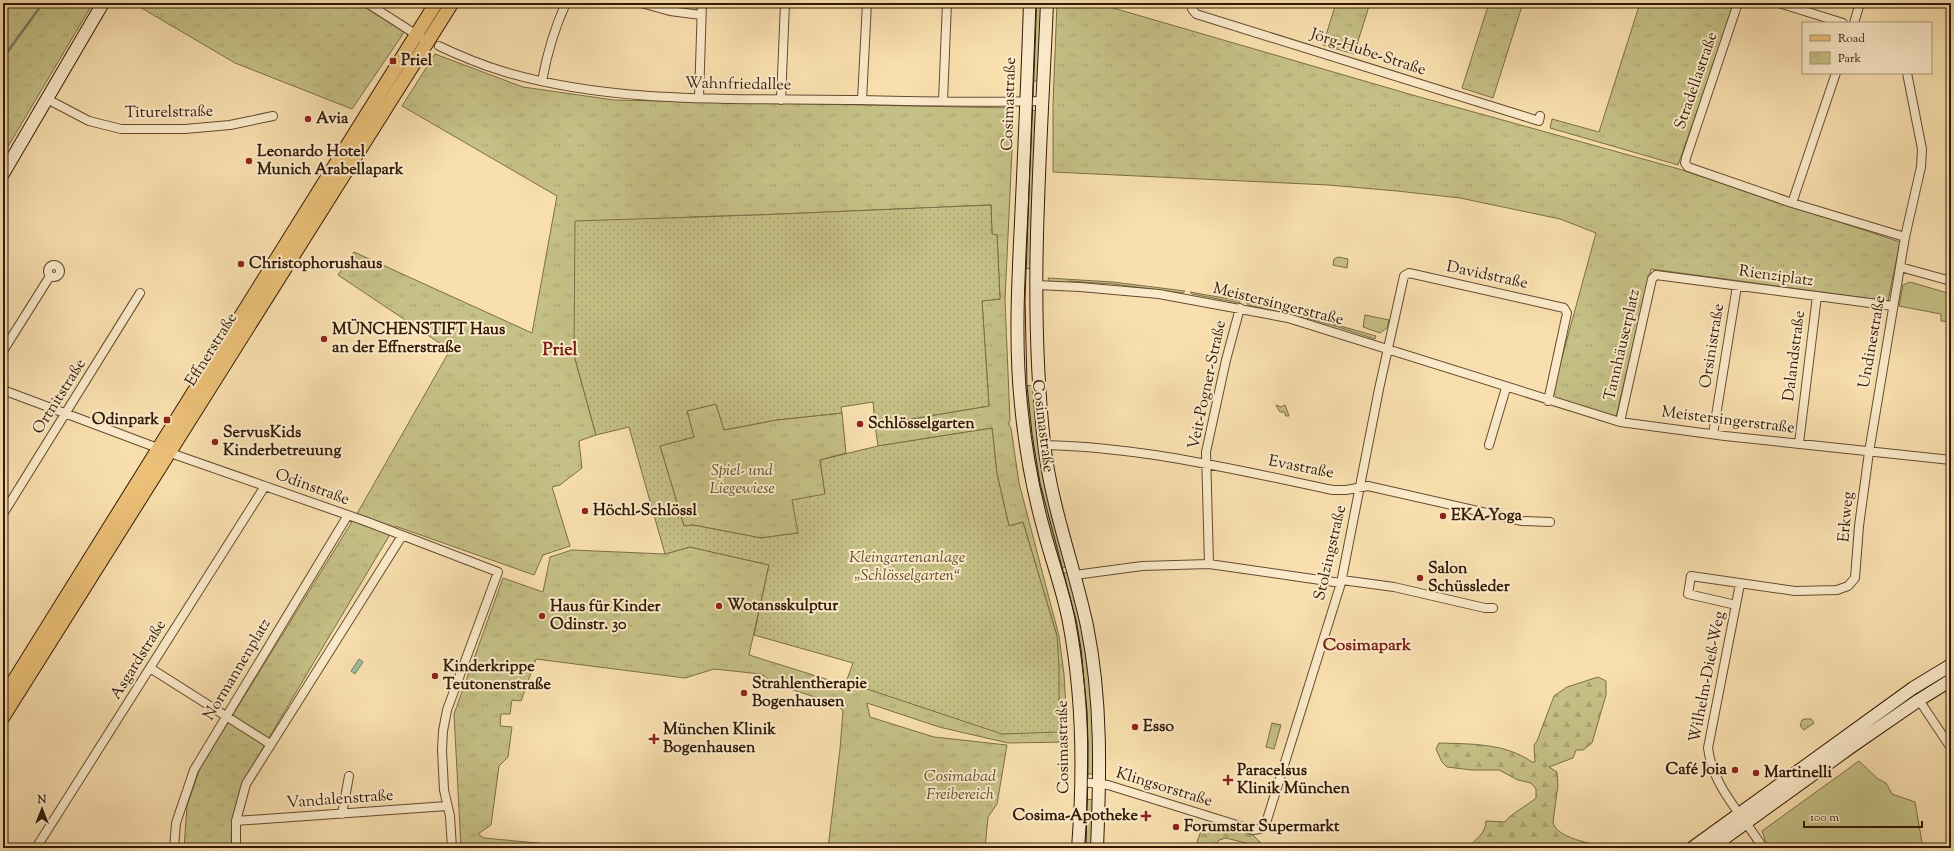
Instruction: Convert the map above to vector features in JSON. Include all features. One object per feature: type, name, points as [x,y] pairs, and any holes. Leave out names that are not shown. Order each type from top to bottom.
[{"type":"main road","points":[[3,174],[103,3]]},
{"type":"main road","name":"Effnerstraße","points":[[3,717],[436,3]]},
{"type":"main road","name":"Effnerstraße","points":[[3,698],[387,105],[434,44],[452,3]]},
{"type":"main road","name":"Cosimastraße","points":[[1030,3],[1018,286],[1018,343],[1023,422],[1033,484],[1043,528],[1069,620],[1080,711],[1082,782],[1078,848]]},
{"type":"main road","name":"Cosimastraße","points":[[1047,3],[1036,285],[1038,374],[1044,445],[1049,480],[1075,575],[1087,628],[1096,684],[1100,783],[1097,848]]},
{"type":"main road","points":[[1018,286],[1036,285]]},
{"type":"main road","points":[[1712,848],[1743,819],[1813,759],[1912,688],[1951,665]]},
{"type":"main road","points":[[1692,848],[1743,819],[1951,680]]},
{"type":"street","name":"Wahnfriedallee","points":[[367,3],[434,44],[492,68],[542,81],[637,95],[781,100],[1043,101]]},
{"type":"street","points":[[542,81],[547,55],[557,22],[566,3]]},
{"type":"street","points":[[641,3],[670,11],[702,15]]},
{"type":"street","points":[[699,98],[702,3]]},
{"type":"street","points":[[781,100],[786,3]]},
{"type":"street","points":[[862,100],[867,3]]},
{"type":"street","points":[[943,101],[947,3]]},
{"type":"street","name":"Jörg-Hube-Straße","points":[[1193,3],[1193,11],[1196,14],[1520,116],[1539,121],[1540,116]]},
{"type":"street","name":"Stradellastraße","points":[[1738,3],[1685,163],[1688,167],[1792,203]]},
{"type":"street","points":[[1779,3],[1840,22]]},
{"type":"street","points":[[1854,22],[1860,3]]},
{"type":"street","points":[[1836,74],[1792,203],[1905,237]]},
{"type":"street","name":"Undinestraße","points":[[1869,452],[1905,237],[1922,166],[1922,149],[1907,74]]},
{"type":"street","name":"Titurelstraße","points":[[47,99],[89,121],[121,129],[185,129],[230,125],[273,116]]},
{"type":"street","points":[[1900,267],[1951,281]]},
{"type":"street","name":"Davidstraße","points":[[1404,276],[1409,273],[1564,308],[1566,313],[1548,400]]},
{"type":"street","name":"Rienziplatz","points":[[1656,274],[1893,306]]},
{"type":"street","name":"Tannhäuserplatz","points":[[1620,422],[1652,279],[1656,274]]},
{"type":"street","points":[[3,351],[50,276]]},
{"type":"street","name":"Stolzingstraße","points":[[1260,829],[1265,826],[1270,815],[1341,581],[1404,276]]},
{"type":"street","name":"Meistersingerstraße","points":[[1036,285],[1080,287],[1159,294],[1240,308],[1298,321],[1506,388],[1620,422],[1869,452],[1951,460]]},
{"type":"street","name":"Orsinistraße","points":[[1713,434],[1737,286]]},
{"type":"street","name":"Ortnitstraße","points":[[3,514],[140,294]]},
{"type":"street","name":"Dalandstraße","points":[[1799,443],[1817,296]]},
{"type":"street","name":"Veit-Pogner-Straße","points":[[1209,564],[1206,452],[1240,308]]},
{"type":"street","points":[[1489,445],[1506,388]]},
{"type":"street","name":"Odinstraße","points":[[3,390],[164,450],[348,515],[498,572],[447,710],[443,731],[442,750],[447,806]]},
{"type":"street","name":"Evastraße","points":[[1044,445],[1124,450],[1206,462],[1333,490],[1346,490],[1360,486],[1368,486],[1522,521],[1550,522]]},
{"type":"street","name":"Erkweg","points":[[1740,584],[1795,591],[1837,590],[1851,584],[1855,578],[1857,569],[1859,526],[1869,452]]},
{"type":"street","name":"Asgardstraße","points":[[36,848],[266,486]]},
{"type":"street","name":"Normannenplatz","points":[[174,848],[176,823],[194,770],[348,515]]},
{"type":"street","points":[[236,848],[236,821],[246,784],[402,536]]},
{"type":"street","points":[[1075,575],[1147,566],[1209,564],[1394,588],[1485,608],[1493,608]]},
{"type":"street","points":[[1736,605],[1688,594],[1690,576],[1740,584]]},
{"type":"street","name":"Wilhelm-Dieß-Weg","points":[[1740,584],[1708,748],[1714,774],[1763,848]]},
{"type":"street","points":[[150,668],[270,744]]},
{"type":"street","points":[[1919,700],[1951,748]]},
{"type":"street","points":[[342,814],[349,776]]},
{"type":"street","name":"Klingsorstraße","points":[[1082,782],[1100,783],[1253,830],[1260,829]]},
{"type":"street","points":[[447,806],[450,816],[452,848]]},
{"type":"street","name":"Vandalenstraße","points":[[236,821],[447,806]]},
{"type":"green space","points":[[3,3],[93,3],[3,155]]},
{"type":"green space","points":[[133,3],[364,3],[405,31],[352,109],[235,63]]},
{"type":"green space","points":[[1033,3],[1044,3],[1041,81],[1030,81]]},
{"type":"green space","points":[[1057,3],[1096,3],[1416,96],[1679,169],[1900,242],[1888,301],[1651,269],[1616,417],[1551,398],[1596,233],[1560,219],[1460,198],[1328,185],[1053,172],[1053,104]]},
{"type":"green space","points":[[1336,3],[1370,3],[1354,54],[1323,45]]},
{"type":"green space","points":[[1489,3],[1523,3],[1493,98],[1462,88]]},
{"type":"green space","points":[[1640,3],[1735,3],[1678,165],[1550,128],[1552,119],[1599,132]]},
{"type":"green space","name":"Cosimabad Freibereich","points":[[435,54],[523,87],[614,100],[1014,108],[1005,300],[1009,425],[1011,428],[1019,483],[1059,636],[1064,674],[1068,742],[1008,743],[939,727],[867,703],[870,717],[934,737],[1007,745],[997,804],[988,817],[985,848],[828,848],[843,711],[836,704],[775,684],[761,674],[714,669],[685,678],[536,659],[521,701],[512,700],[510,714],[501,714],[500,726],[512,727],[508,757],[499,766],[491,825],[478,834],[484,838],[590,848],[461,848],[454,714],[503,578],[543,592],[550,557],[572,550],[665,554],[690,547],[769,565],[749,655],[845,685],[846,682],[1057,636],[1023,522],[1009,526],[997,474],[992,428],[878,446],[875,425],[989,406],[982,301],[1000,299],[997,235],[992,235],[991,205],[690,217],[574,355],[596,435],[579,441],[582,468],[560,485],[552,487],[570,546],[543,555],[534,575],[395,526],[242,783],[232,820],[231,848],[184,848],[187,806],[200,768],[358,512],[450,350],[338,275],[354,252],[532,333],[557,196],[402,106]]},
{"type":"green space","points":[[1029,110],[1040,111],[1034,269],[1022,268]]},
{"type":"green space","name":"Kleingartenanlage „Schlösselgarten“","points":[[991,205],[992,234],[997,235],[1000,299],[982,301],[989,406],[875,425],[873,402],[841,407],[842,413],[776,420],[724,430],[716,404],[687,411],[694,437],[660,446],[684,526],[693,525],[761,538],[798,533],[792,500],[825,494],[820,460],[878,446],[992,428],[997,474],[1009,526],[1023,522],[1057,636],[1059,666],[1059,732],[1002,734],[846,682],[853,663],[754,635],[769,565],[690,547],[665,554],[629,427],[596,435],[574,355],[575,221]]},
{"type":"green space","points":[[1338,257],[1348,259],[1347,268],[1333,265],[1334,259]]},
{"type":"green space","points":[[1048,278],[1113,282],[1185,291],[1183,293],[1113,284],[1068,281],[1066,284],[1049,282]]},
{"type":"green space","points":[[1910,282],[1951,294],[1951,322],[1941,321],[1941,314],[1899,306],[1903,285]]},
{"type":"green space","points":[[1190,292],[1241,301],[1239,303],[1192,294]]},
{"type":"green space","points":[[1246,302],[1286,311],[1284,313],[1248,305]]},
{"type":"green space","points":[[1301,315],[1376,336],[1375,339],[1302,317]]},
{"type":"green space","points":[[1365,315],[1389,320],[1387,328],[1380,333],[1363,327]]},
{"type":"green space","points":[[1037,385],[1070,566],[1059,569],[1034,472],[1022,386]]},
{"type":"green space","name":"Spiel- und Liegewiese","points":[[716,404],[724,430],[776,420],[842,413],[846,453],[820,460],[825,494],[798,533],[761,538],[693,525],[684,526],[660,446],[694,437],[687,411]]},
{"type":"green space","points":[[1276,405],[1281,407],[1285,405],[1289,416],[1286,416],[1284,412],[1280,412]]},
{"type":"green space","points":[[1072,571],[1087,641],[1096,774],[1086,774],[1060,574]]},
{"type":"green space","points":[[1598,677],[1606,681],[1606,695],[1592,743],[1583,750],[1576,750],[1573,758],[1549,767],[1557,772],[1558,785],[1553,822],[1556,828],[1571,838],[1591,844],[1618,848],[1468,848],[1482,833],[1486,826],[1486,821],[1505,822],[1536,798],[1536,789],[1531,783],[1518,780],[1499,770],[1472,770],[1447,767],[1442,762],[1436,749],[1439,743],[1475,744],[1499,748],[1511,751],[1532,762],[1535,762],[1534,745],[1537,741],[1554,696],[1567,687]]},
{"type":"green space","points":[[1811,719],[1814,723],[1804,730],[1800,726],[1802,720]]},
{"type":"green space","points":[[1272,723],[1281,725],[1274,749],[1266,747]]},
{"type":"green space","points":[[1859,761],[1878,779],[1886,783],[1892,794],[1915,802],[1923,848],[1770,848],[1762,831]]},
{"type":"green space","points":[[1084,799],[1096,800],[1093,848],[1082,848]]},
{"type":"green space","points":[[1208,823],[1253,835],[1261,843],[1257,846],[1226,838],[1219,840],[1214,848],[1195,848],[1202,828]]},
{"type":"shaded area","points":[[359,659],[363,662],[355,674],[351,671]]},
{"type":"waterway","points":[[3,58],[43,3]]},
{"type":"tram line","points":[[1036,3],[1025,300],[1027,385],[1032,434],[1040,483],[1076,620],[1081,649],[1087,711],[1088,743],[1086,848]]},
{"type":"place","name":"Priel","points":[[393,61]]},
{"type":"place","name":"Avia","points":[[308,119]]},
{"type":"place","name":"Leonardo Hotel Munich Arabellapark","points":[[249,161]]},
{"type":"place","name":"Christophorushaus","points":[[241,264]]},
{"type":"place","name":"MÜNCHENSTIFT Haus an der Effnerstraße","points":[[324,339]]},
{"type":"place","name":"Odinpark","points":[[167,420]]},
{"type":"place","name":"Schlösselgarten","points":[[860,424]]},
{"type":"place","name":"ServusKids Kinderbetreuung","points":[[215,442]]},
{"type":"place","name":"Höchl-Schlössl","points":[[585,511]]},
{"type":"place","name":"EKA-Yoga","points":[[1443,516]]},
{"type":"place","name":"Salon Schüssleder","points":[[1420,578]]},
{"type":"place","name":"Wotansskulptur","points":[[719,606]]},
{"type":"place","name":"Haus für Kinder Odinstr. 30","points":[[542,616]]},
{"type":"place","name":"Kinderkrippe Teutonenstraße","points":[[435,676]]},
{"type":"place","name":"Strahlentherapie Bogenhausen","points":[[744,693]]},
{"type":"place","name":"Esso","points":[[1135,727]]},
{"type":"place","name":"München Klinik Bogenhausen","points":[[654,739]]},
{"type":"place","name":"Café Joia","points":[[1735,770]]},
{"type":"place","name":"Martinelli","points":[[1756,773]]},
{"type":"place","name":"Paracelsus Klinik München","points":[[1228,780]]},
{"type":"place","name":"Cosima-Apotheke","points":[[1146,816]]},
{"type":"place","name":"Forumstar Supermarkt","points":[[1176,827]]},
{"type":"district","name":"Priel","points":[[560,351]]},
{"type":"district","name":"Cosimapark","points":[[1367,646]]}]
